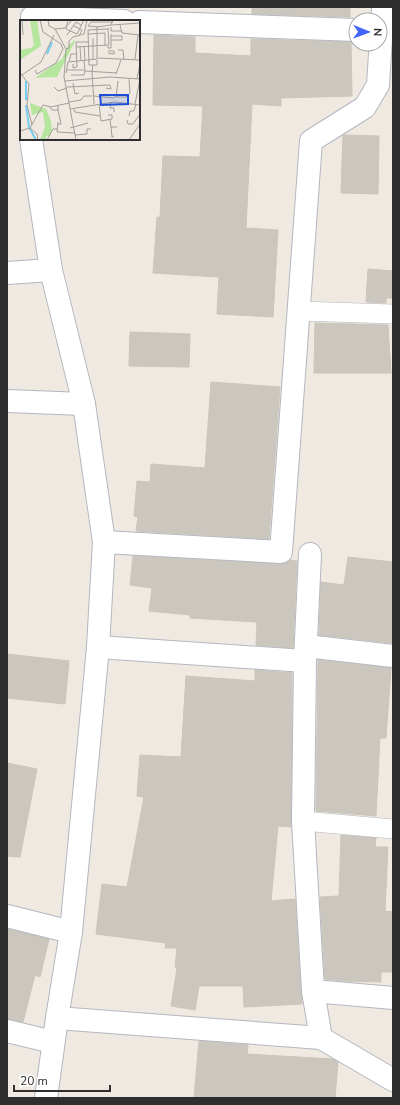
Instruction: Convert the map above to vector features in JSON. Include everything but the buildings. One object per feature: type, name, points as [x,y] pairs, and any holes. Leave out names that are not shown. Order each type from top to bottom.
[{"type":"street","points":[[32,15],[109,20]]},
{"type":"street","points":[[140,22],[348,30]]},
{"type":"street","points":[[104,542],[281,552],[311,142],[365,107],[378,85],[380,52]]},
{"type":"street","points":[[31,140],[51,270],[84,404],[104,542],[98,647],[71,932],[53,1042],[46,1098]]},
{"type":"street","points":[[7,273],[51,270]]},
{"type":"street","points":[[7,401],[84,404]]},
{"type":"street","points":[[310,554],[306,654],[303,821],[313,991],[320,1038]]},
{"type":"street","points":[[98,647],[393,656]]},
{"type":"street","points":[[7,916],[71,932]]},
{"type":"street","points":[[313,991],[393,998]]},
{"type":"street","points":[[57,1018],[320,1038],[393,1080]]},
{"type":"street","points":[[7,1031],[53,1042]]},
{"type":"lane","points":[[298,311],[393,314]]},
{"type":"lane","points":[[303,821],[393,829]]}]
